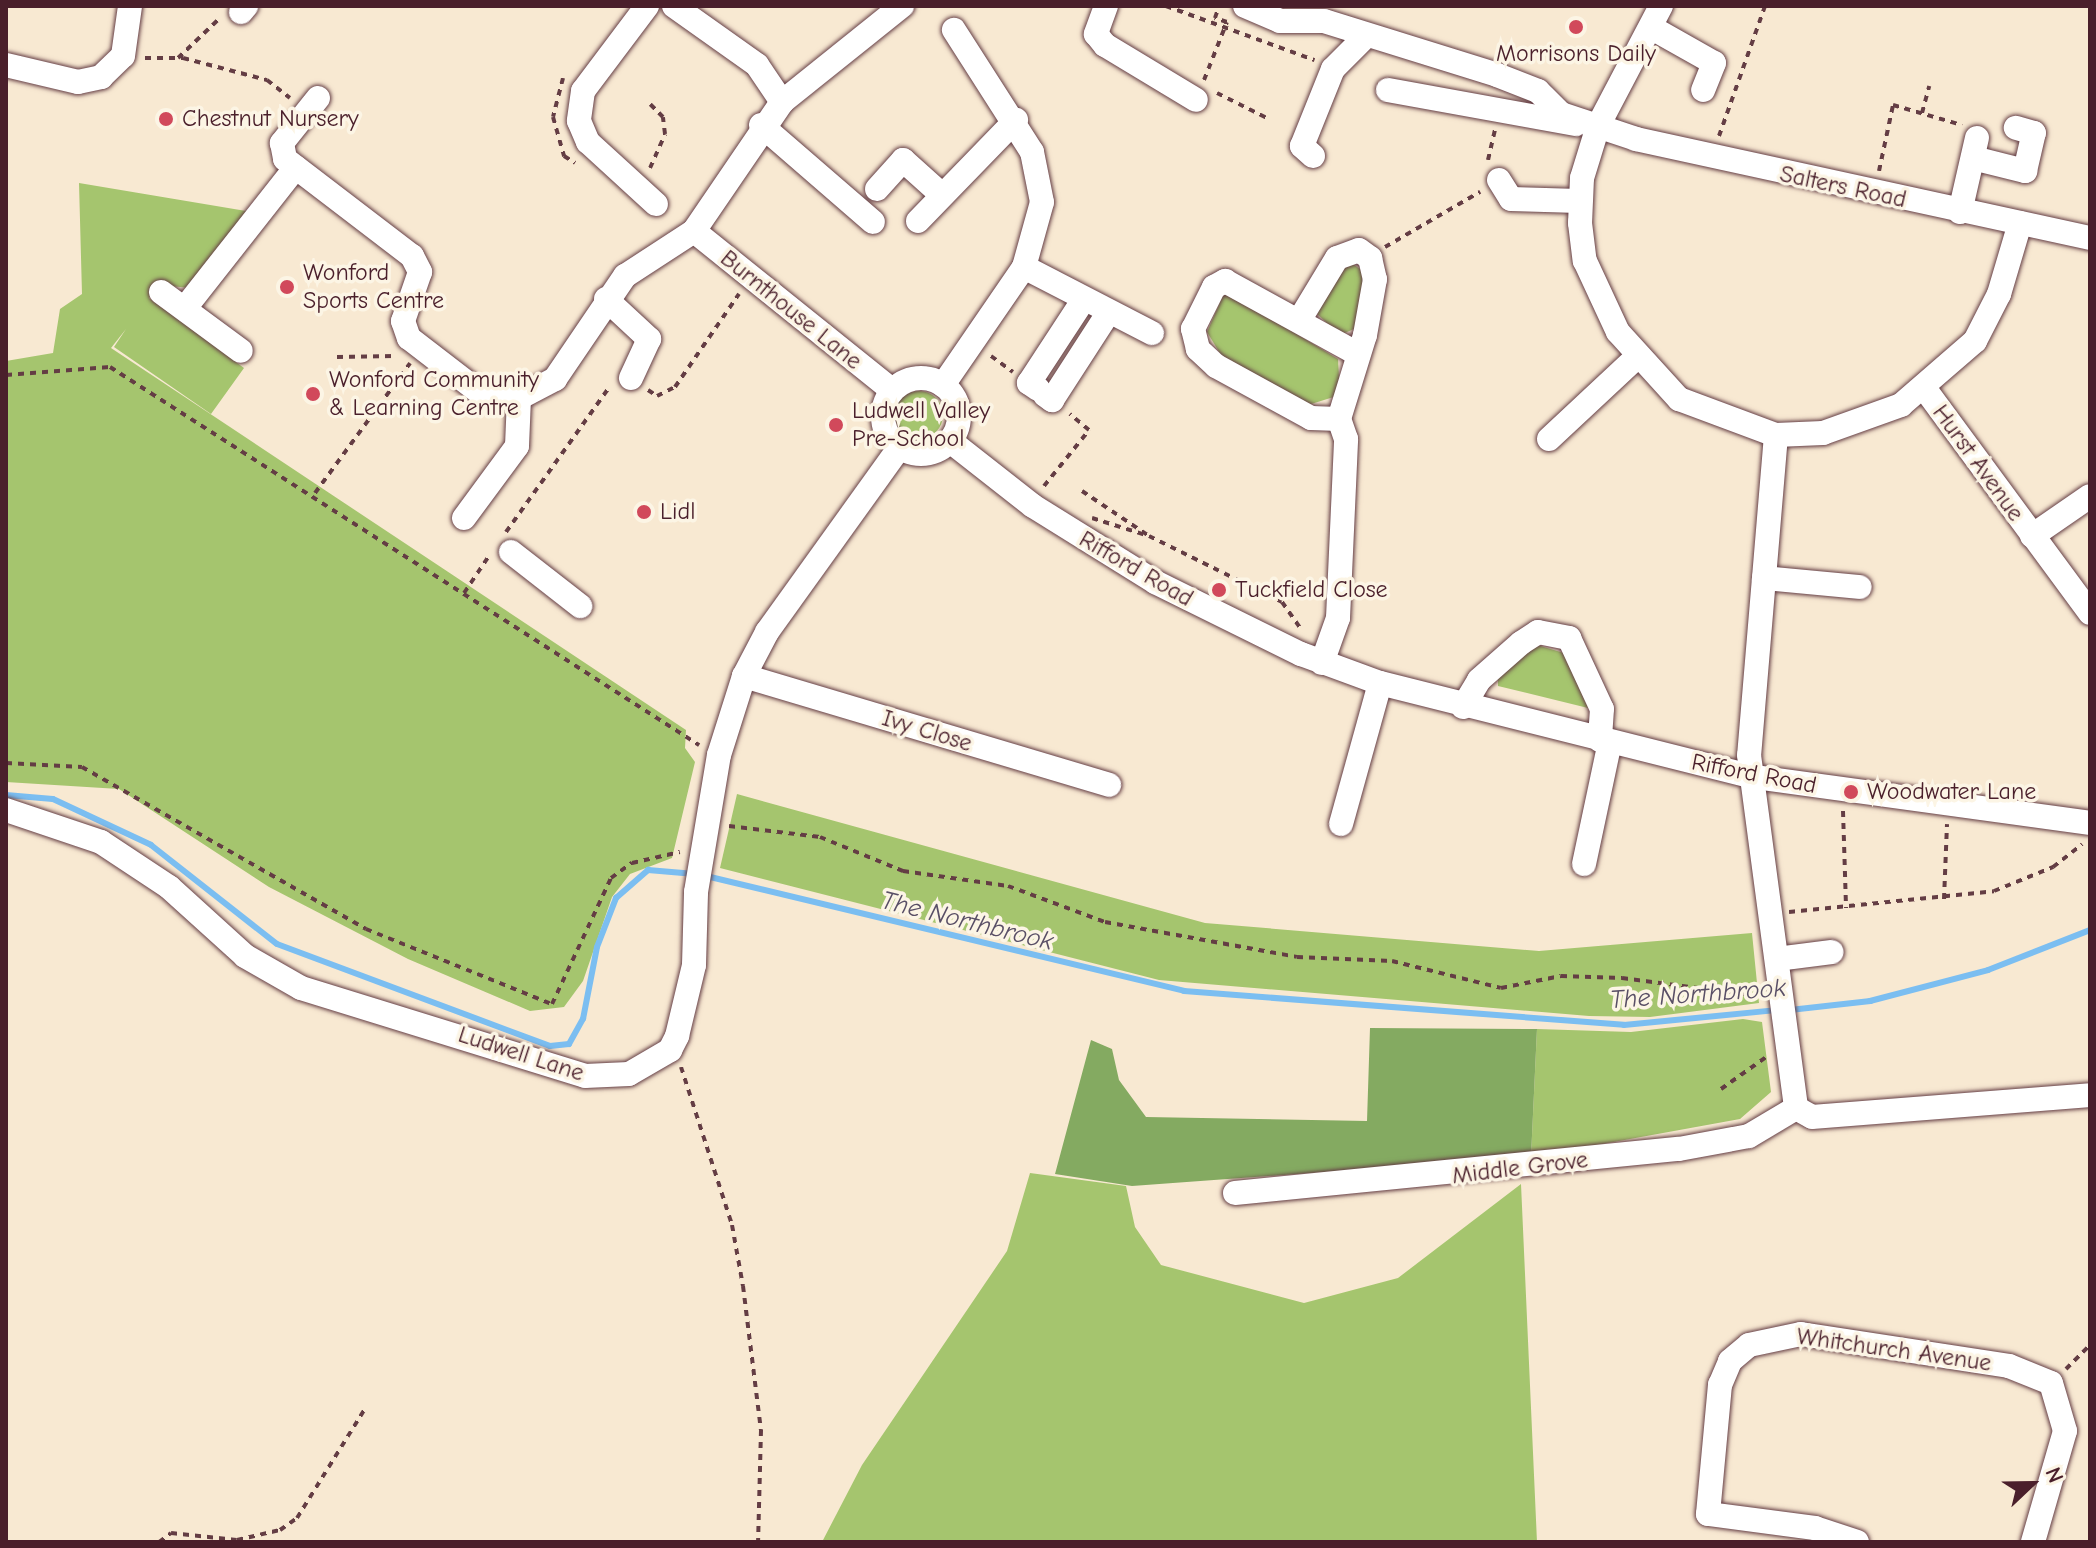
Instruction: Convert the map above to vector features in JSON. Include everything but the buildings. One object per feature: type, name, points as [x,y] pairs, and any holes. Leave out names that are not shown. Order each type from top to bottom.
[{"type":"street","points":[[6,65],[78,82],[101,77],[123,56],[130,6]]},
{"type":"street","points":[[647,6],[594,72],[579,109],[588,142],[648,196]]},
{"type":"street","points":[[674,6],[757,65],[782,102]]},
{"type":"street","points":[[313,104],[282,143],[296,167],[412,256],[420,272],[403,321],[418,350],[483,395],[519,398],[555,379],[606,299],[645,257],[694,231],[761,125],[782,102],[902,6]]},
{"type":"street","points":[[1106,6],[1096,34],[1105,45],[1196,100]]},
{"type":"street","name":"Salters Road","points":[[1245,6],[1280,21],[1324,21],[1497,75],[1538,91],[1561,114],[1598,126],[1712,157],[2090,238]]},
{"type":"street","points":[[1703,90],[1714,63],[1657,17],[1598,126],[1579,201],[1585,261],[1636,358],[1695,409],[1776,435],[1863,422],[1925,389],[1987,320],[2020,223]]},
{"type":"street","points":[[943,385],[1024,267],[1042,202],[1032,152],[1016,120],[954,30]]},
{"type":"street","points":[[1313,156],[1302,146],[1333,69],[1367,35]]},
{"type":"street","name":"Salters Road","points":[[1388,90],[1598,126]]},
{"type":"street","points":[[918,221],[1016,120]]},
{"type":"street","points":[[761,125],[873,222]]},
{"type":"street","points":[[1960,212],[1975,148],[2025,171],[2034,133],[2016,128]]},
{"type":"street","points":[[877,189],[903,160],[942,195]]},
{"type":"street","points":[[185,308],[296,167]]},
{"type":"street","points":[[1489,177],[1511,199],[1579,201]]},
{"type":"street","name":"Burnthouse Lane","points":[[694,231],[889,388]]},
{"type":"street","points":[[1300,319],[1337,258],[1359,250],[1370,258],[1375,279],[1339,419],[1346,439],[1338,618],[1312,658]]},
{"type":"street","points":[[1024,267],[1152,333]]},
{"type":"street","points":[[1339,419],[1311,418],[1216,366],[1198,349],[1193,329],[1214,287],[1225,281],[1300,319],[1356,353]]},
{"type":"street","points":[[161,292],[241,351]]},
{"type":"street","points":[[606,299],[649,339],[631,378]]},
{"type":"street","points":[[1041,392],[1084,299]]},
{"type":"street","points":[[1041,392],[1109,312]]},
{"type":"street","points":[[1549,439],[1636,358]]},
{"type":"street","points":[[916,377],[943,385],[959,413],[954,444],[924,454],[900,447],[884,422],[889,388],[916,377]]},
{"type":"street","name":"Hurst Avenue","points":[[1925,389],[2090,613]]},
{"type":"street","points":[[464,518],[517,446],[519,398]]},
{"type":"street","points":[[1776,435],[1749,736],[1796,1108],[1812,1117],[2090,1095]]},
{"type":"street","name":"Rifford Road","points":[[954,444],[1033,506],[1079,537],[1312,658],[1380,683],[1463,707],[1755,777],[2090,823]]},
{"type":"street","points":[[670,1050],[690,988],[696,892],[719,755],[744,676],[767,632],[900,447]]},
{"type":"street","name":"Hurst Avenue","points":[[2032,536],[2090,496]]},
{"type":"street","points":[[511,552],[580,606]]},
{"type":"street","points":[[1764,578],[1860,587]]},
{"type":"street","points":[[1463,707],[1479,680],[1521,643],[1538,632],[1569,638],[1602,709],[1605,741],[1584,864]]},
{"type":"street","name":"Ivy Close","points":[[744,676],[1109,785]]},
{"type":"street","points":[[1341,824],[1380,683]]},
{"type":"street","name":"Ludwell Lane","points":[[6,810],[101,842],[169,887],[271,975],[329,999],[585,1076],[629,1074],[670,1050]]},
{"type":"street","points":[[1777,959],[1832,952]]},
{"type":"street","name":"Middle Grove","points":[[1235,1193],[1679,1149],[1749,1136],[1796,1108]]},
{"type":"street","name":"Whitchurch Avenue","points":[[1857,1542],[1815,1528],[1708,1514],[1720,1385],[1730,1361],[1771,1336],[2009,1366],[2051,1383]]},
{"type":"street","points":[[2033,1542],[2065,1431],[2051,1383]]},
{"type":"path","points":[[1166,6],[1318,62]]},
{"type":"path","points":[[1219,6],[1215,18],[1227,22],[1202,86],[1269,119]]},
{"type":"path","points":[[1712,157],[1765,6]]},
{"type":"path","points":[[176,59],[239,9]]},
{"type":"path","points":[[123,56],[176,59],[267,80],[313,104]]},
{"type":"path","points":[[1922,113],[1929,86]]},
{"type":"path","points":[[648,196],[665,134],[663,117],[650,104]]},
{"type":"path","points":[[1879,172],[1893,105],[1972,128],[1975,148]]},
{"type":"path","points":[[1370,258],[1426,218],[1479,196],[1489,177],[1499,111]]},
{"type":"path","points":[[464,593],[620,371],[657,396],[675,387],[751,278]]},
{"type":"path","points":[[337,357],[418,350]]},
{"type":"path","points":[[315,493],[418,350]]},
{"type":"path","points":[[6,375],[110,367],[315,493],[601,688],[719,755]]},
{"type":"path","points":[[1033,506],[1089,430],[1041,392]]},
{"type":"path","points":[[1082,491],[1149,536],[1282,602],[1299,620],[1312,658]]},
{"type":"path","points":[[1079,537],[1095,513],[1141,539],[1149,536]]},
{"type":"path","points":[[6,763],[82,767],[366,929],[552,1004],[611,878],[652,855],[702,857]]},
{"type":"path","points":[[1843,791],[1846,908]]},
{"type":"path","points":[[1944,899],[1947,805]]},
{"type":"path","points":[[707,824],[820,837],[903,871],[1008,886],[1105,922],[1297,957],[1392,961],[1501,988],[1561,976],[1781,996]]},
{"type":"path","points":[[1773,912],[1944,899],[2028,880],[2090,837]]},
{"type":"path","points":[[670,1050],[693,1098],[732,1225],[761,1430],[758,1542]]},
{"type":"path","points":[[1721,1089],[1754,1061],[1787,1053]]},
{"type":"path","points":[[2051,1383],[2090,1345]]},
{"type":"path","points":[[159,1542],[171,1533],[237,1540],[280,1530],[297,1518],[366,1407]]},
{"type":"green space","points":[[79,183],[246,211],[191,288],[159,285],[149,298],[244,368],[211,414],[114,347],[126,329],[111,348],[686,730],[685,748],[695,762],[672,858],[630,874],[612,897],[583,981],[564,1007],[530,1011],[408,959],[269,887],[119,789],[6,782],[6,361],[53,353],[60,309],[82,294]]},
{"type":"green space","points":[[1349,261],[1368,275],[1361,326],[1340,335],[1315,312]]},
{"type":"green space","points":[[1225,291],[1338,359],[1340,395],[1308,405],[1221,355],[1207,332]]},
{"type":"green space","points":[[919,391],[936,398],[943,415],[936,432],[919,439],[902,432],[895,415],[902,398]]},
{"type":"green space","points":[[1537,645],[1564,653],[1588,708],[1498,686],[1498,674]]},
{"type":"green space","points":[[737,794],[1205,923],[1539,951],[1752,933],[1759,1003],[1650,1017],[1589,1016],[1159,980],[720,868]]},
{"type":"green space","points":[[1743,1019],[1762,1022],[1771,1092],[1740,1119],[1531,1157],[1537,1029],[1631,1032]]},
{"type":"green space","points":[[1370,1028],[1537,1029],[1531,1157],[1132,1186],[1055,1174],[1091,1040],[1112,1049],[1119,1080],[1146,1117],[1367,1121]]},
{"type":"green space","points":[[1030,1173],[1126,1186],[1135,1227],[1161,1265],[1304,1303],[1398,1278],[1521,1184],[1537,1542],[822,1542],[862,1465],[1007,1251]]},
{"type":"waterway","name":"The Northbrook","points":[[6,795],[53,799],[151,845],[277,944],[550,1046],[569,1044],[583,1019],[597,947],[616,898],[648,870],[695,874]]},
{"type":"waterway","name":"The Northbrook","points":[[706,876],[1184,991],[1624,1025],[1778,1010]]},
{"type":"waterway","name":"The Northbrook","points":[[1790,1010],[1870,1001],[1988,970],[2090,930]]},
{"type":"place","name":"Morrisons Daily","points":[[1576,27]]},
{"type":"place","name":"Chestnut Nursery","points":[[166,119]]},
{"type":"place","name":"Wonford Sports Centre","points":[[287,287]]},
{"type":"place","name":"Wonford Community & Learning Centre","points":[[313,394]]},
{"type":"place","name":"Ludwell Valley Pre-School","points":[[836,425]]},
{"type":"place","name":"Lidl","points":[[644,512]]},
{"type":"place","name":"Tuckfield Close","points":[[1219,590]]},
{"type":"place","name":"Woodwater Lane","points":[[1851,792]]}]
